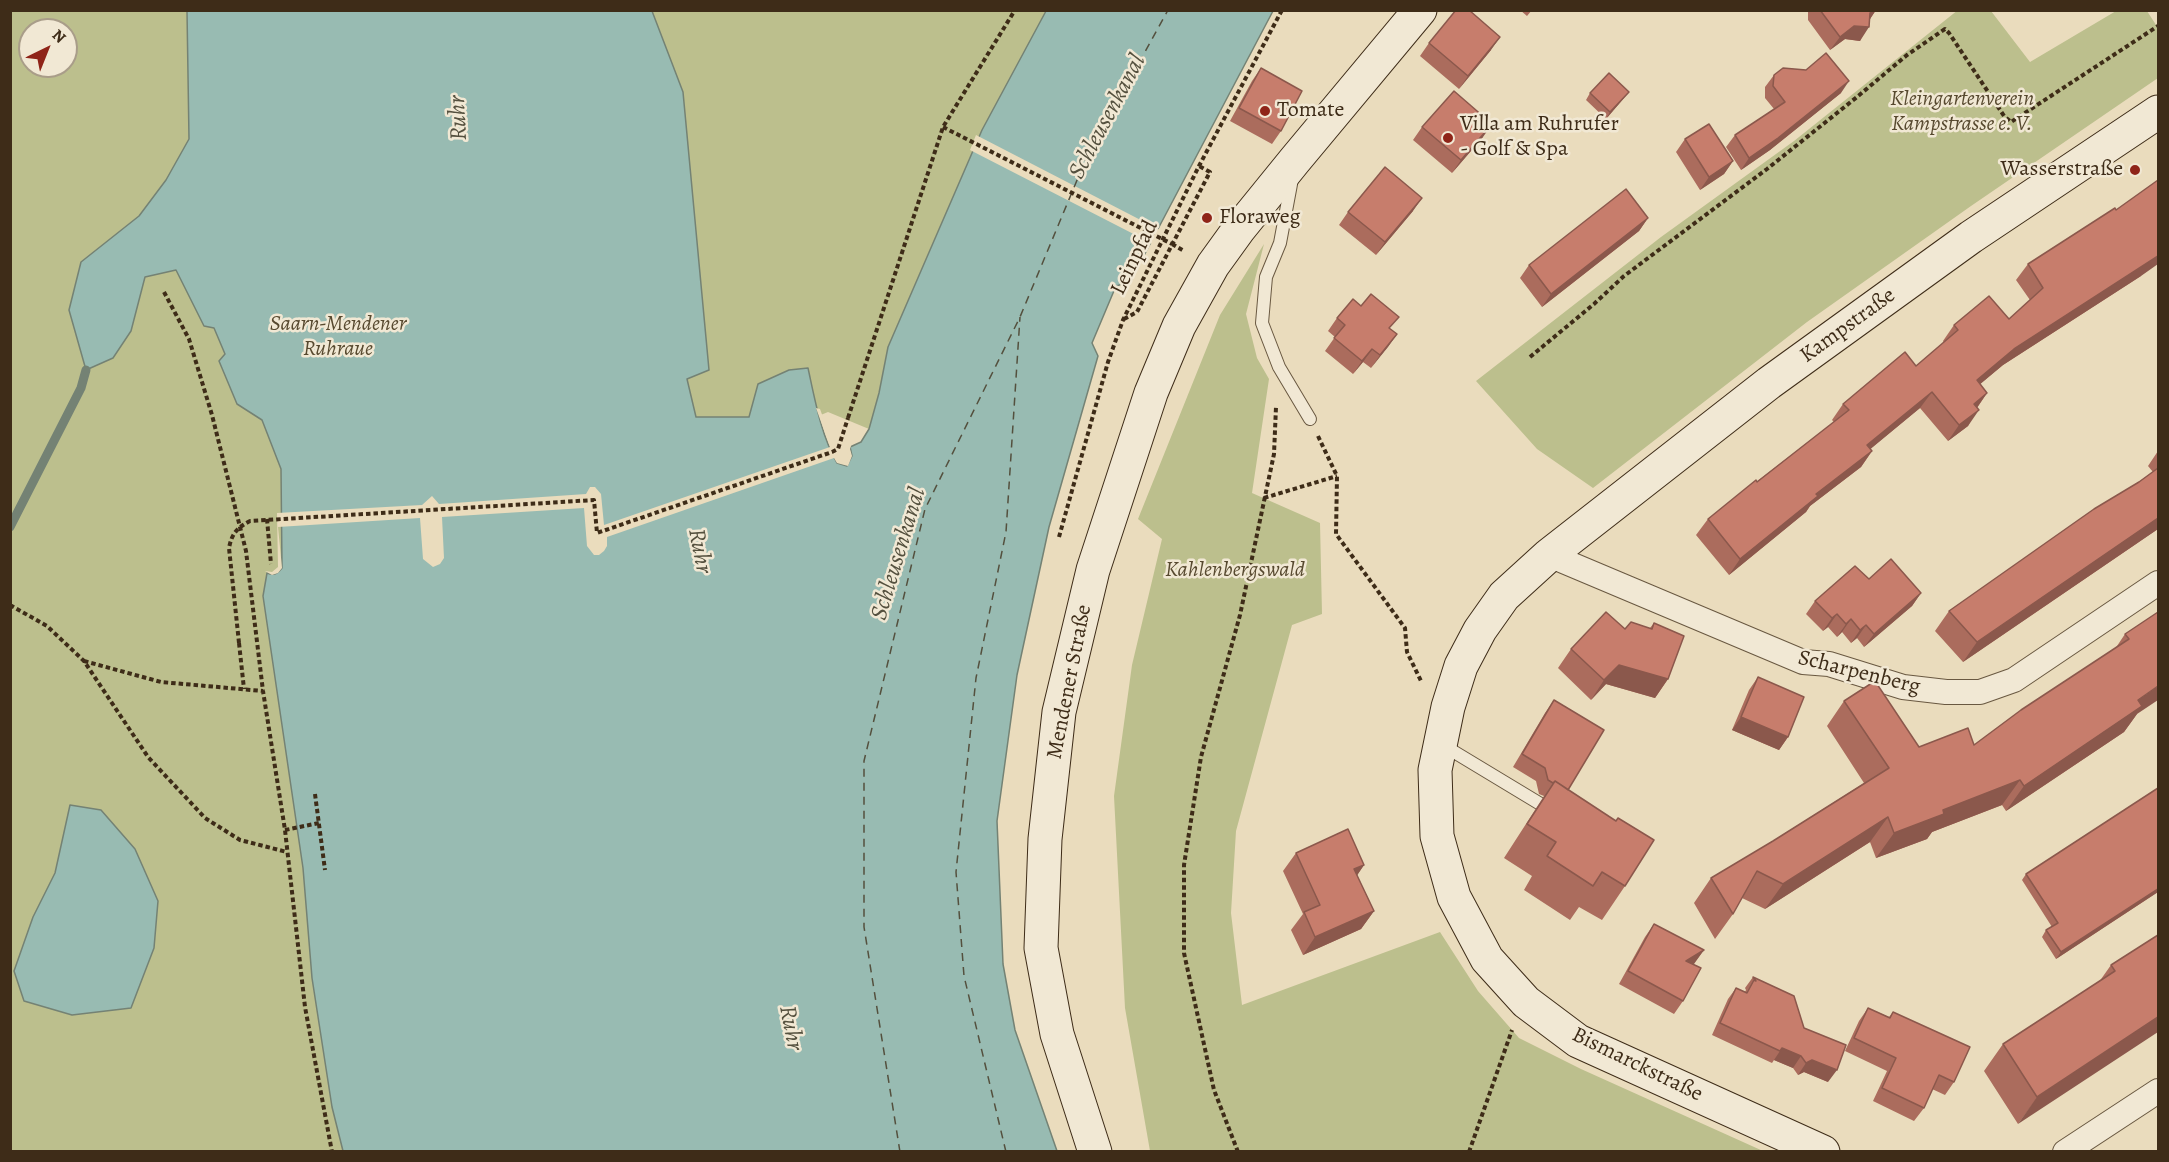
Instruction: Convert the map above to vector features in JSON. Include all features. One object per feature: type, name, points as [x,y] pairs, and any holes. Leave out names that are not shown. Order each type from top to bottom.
[{"type":"main road","name":"Mendener Straße","points":[[1095,1152],[1057,1034],[1041,948],[1045,839],[1059,712],[1093,570],[1151,393],[1179,326],[1214,265],[1239,229],[1420,10]]},
{"type":"main road","name":"Kampstraße","points":[[1549,555],[1769,383],[1971,237],[2158,112]]},
{"type":"main road","name":"Bismarckstraße","points":[[1549,555],[1504,596],[1480,630],[1461,666],[1448,706],[1435,770],[1437,836],[1454,897],[1487,959],[1526,1002],[1578,1041],[1822,1152]]},
{"type":"street","name":"Scharpenberg","points":[[1549,555],[1803,662],[1829,664],[1903,687],[1946,692],[1980,692],[2014,680],[2158,583]]},
{"type":"street","points":[[2065,1152],[2158,1091]]},
{"type":"lane","points":[[1295,160],[1280,243],[1266,277],[1262,323],[1279,367],[1310,419]]},
{"type":"lane","points":[[1440,744],[1563,817]]},
{"type":"path","points":[[244,689],[229,548],[231,538],[237,528],[250,521],[594,500],[597,533],[838,448],[943,127],[1015,10]]},
{"type":"path","name":"Leinpfad","points":[[1059,537],[1108,362],[1123,320],[1199,166],[1282,10]]},
{"type":"path","points":[[1530,357],[1624,276],[1767,168],[1938,32],[1945,29],[1949,33],[2004,116],[2011,122],[2158,26]]},
{"type":"path","points":[[943,127],[1172,244]]},
{"type":"path","points":[[1123,320],[1137,312],[1210,172],[1199,166]]},
{"type":"path","points":[[164,292],[189,339],[212,415],[246,551],[263,692],[285,830],[305,1007],[332,1152]]},
{"type":"path","points":[[1238,1152],[1214,1090],[1184,953],[1184,865],[1201,757],[1240,615],[1274,454],[1279,367]]},
{"type":"path","points":[[1310,419],[1337,476],[1336,534],[1405,628],[1407,652],[1423,685],[1429,686]]},
{"type":"path","points":[[1263,498],[1337,476]]},
{"type":"path","points":[[267,519],[271,564]]},
{"type":"path","points":[[10,605],[47,626],[84,661],[148,757],[205,818],[240,840],[287,852]]},
{"type":"path","points":[[84,661],[161,682],[263,692]]},
{"type":"path","points":[[315,794],[326,870]]},
{"type":"path","points":[[285,830],[319,823]]},
{"type":"path","points":[[1469,1152],[1507,1039],[1526,1002]]},
{"type":"green space","name":"Kleingartenverein Kampstrasse e. V.","points":[[1958,10],[1991,11],[2030,62],[2116,11],[2147,11],[2158,28],[2158,78],[1807,322],[1593,488],[1537,449],[1476,381],[1661,237],[1794,141]]},
{"type":"green space","name":"Saarn-Mendener Ruhraue","points":[[10,11],[1048,11],[982,130],[888,347],[869,429],[828,412],[627,495],[728,1151],[11,1151]]},
{"type":"green space","name":"Kahlenbergswald","points":[[1264,244],[1246,314],[1257,358],[1269,379],[1252,493],[1320,523],[1322,614],[1292,625],[1236,831],[1231,913],[1242,1005],[1440,932],[1478,991],[1519,1038],[1581,1069],[1763,1151],[1150,1151],[1125,1008],[1114,796],[1132,665],[1162,539],[1138,519],[1220,315]]},
{"type":"water","points":[[187,11],[652,11],[683,92],[709,370],[687,379],[696,417],[749,417],[758,384],[789,370],[808,368],[819,417],[831,452],[837,463],[847,466],[852,456],[850,447],[861,442],[869,429],[888,347],[982,130],[1046,11],[1273,11],[1130,282],[1116,286],[1092,343],[1098,356],[1049,527],[1017,675],[997,821],[1003,964],[1015,1030],[1057,1151],[343,1151],[332,1107],[312,978],[303,868],[263,596],[267,573],[275,574],[282,568],[281,469],[262,420],[237,404],[219,361],[225,354],[214,328],[204,326],[176,270],[145,277],[131,331],[113,358],[86,370],[69,310],[81,262],[139,216],[166,180],[189,139]]},
{"type":"water","points":[[70,805],[101,810],[135,849],[158,901],[154,948],[131,1008],[72,1015],[24,1001],[14,971],[33,917],[55,873]]},
{"type":"pier","points":[[976,135],[1160,230],[1153,244],[970,150]]},
{"type":"pier","points":[[816,408],[820,409],[839,461],[846,463],[848,460],[847,446],[852,443],[850,449],[852,456],[848,466],[837,463],[834,458],[607,537],[607,546],[599,555],[594,555],[587,546],[584,508],[442,517],[444,558],[440,564],[433,567],[423,559],[420,518],[278,527],[282,568],[278,573],[272,575],[265,571],[272,572],[278,567],[277,513],[422,505],[432,496],[439,504],[586,494],[590,487],[595,487],[601,494],[604,525],[830,447]]},
{"type":"building","points":[[1456,10],[1469,10],[1500,37],[1468,76],[1429,43]]},
{"type":"building","points":[[1820,10],[1873,10],[1870,13],[1869,27],[1854,26],[1840,37]]},
{"type":"building","points":[[1826,53],[1849,81],[1778,138],[1749,158],[1735,135],[1785,102],[1773,86],[1774,75],[1783,68],[1806,70]]},
{"type":"building","points":[[1261,68],[1302,91],[1281,131],[1239,108]]},
{"type":"building","points":[[1609,73],[1629,92],[1610,112],[1590,93]]},
{"type":"building","name":"Villa am Ruhrufer - Golf & Spa","points":[[1454,91],[1492,124],[1461,160],[1422,127]]},
{"type":"building","points":[[1709,124],[1733,161],[1709,177],[1685,139]]},
{"type":"building","points":[[1385,167],[1422,198],[1385,242],[1348,212]]},
{"type":"building","points":[[2158,180],[2158,256],[2014,349],[1977,380],[1987,393],[1974,404],[1979,410],[1959,425],[1932,392],[1867,445],[1872,451],[1816,494],[1818,496],[1740,559],[1708,519],[1849,410],[1843,404],[1905,352],[1916,366],[1958,330],[1954,325],[1989,296],[2009,319],[2043,288],[2028,264],[2115,208],[2116,210]]},
{"type":"building","points":[[1626,189],[1648,218],[1551,294],[1529,265]]},
{"type":"building","points":[[1371,294],[1399,317],[1389,328],[1397,334],[1380,355],[1372,349],[1362,361],[1334,338],[1345,325],[1337,318],[1353,299],[1361,306]]},
{"type":"building","points":[[2158,468],[2158,518],[1977,642],[1949,611],[2094,509]]},
{"type":"building","points":[[1891,559],[1921,593],[1874,634],[1866,625],[1860,630],[1851,619],[1846,624],[1837,614],[1832,618],[1815,601],[1855,566],[1869,579]]},
{"type":"building","points":[[1606,612],[1625,629],[1631,622],[1652,629],[1654,623],[1684,636],[1668,679],[1619,665],[1604,680],[1571,649]]},
{"type":"building","points":[[2158,612],[2158,686],[2138,700],[2142,706],[2024,786],[2020,780],[1943,810],[1944,814],[1894,833],[1888,817],[1783,884],[1757,871],[1733,914],[1711,878],[1889,768],[1844,701],[1875,681],[1919,747],[1968,728],[1974,745],[2021,710],[2129,639],[2125,634]]},
{"type":"building","points":[[1758,677],[1804,697],[1788,737],[1741,717]]},
{"type":"building","points":[[1554,700],[1604,730],[1568,790],[1555,781],[1553,783],[1548,780],[1545,768],[1522,754]]},
{"type":"building","points":[[1555,781],[1616,821],[1618,818],[1654,840],[1625,886],[1602,872],[1593,886],[1547,856],[1556,842],[1527,824]]},
{"type":"building","points":[[2158,788],[2158,889],[2061,952],[2046,930],[2058,923],[2026,874]]},
{"type":"building","points":[[1348,829],[1364,865],[1354,869],[1374,911],[1315,937],[1304,912],[1320,905],[1296,853]]},
{"type":"building","points":[[1654,924],[1704,950],[1686,961],[1701,968],[1683,1001],[1628,971]]},
{"type":"building","points":[[2158,935],[2158,1017],[2037,1097],[2003,1044],[2115,971],[2111,965]]},
{"type":"building","points":[[1753,977],[1794,996],[1804,1028],[1846,1045],[1837,1070],[1812,1060],[1806,1063],[1801,1056],[1782,1048],[1780,1051],[1720,1023],[1736,988],[1747,993],[1754,980],[1756,981]]},
{"type":"building","points":[[1868,1008],[1890,1018],[1893,1012],[1970,1047],[1954,1082],[1939,1075],[1924,1108],[1882,1088],[1896,1058],[1854,1038]]},
{"type":"waterway","points":[[10,527],[81,388],[86,370]]},
{"type":"ferry route","points":[[900,1152],[864,927],[864,761],[925,509],[1020,317],[1085,161],[1168,10]]},
{"type":"ferry route","points":[[1006,1152],[964,976],[956,872],[976,678],[1006,532],[1020,317]]},
{"type":"place","name":"Tomate","points":[[1265,111]]},
{"type":"place","name":"Villa am Ruhrufer - Golf & Spa","points":[[1448,138]]},
{"type":"place","name":"Wasserstraße","points":[[2135,170]]},
{"type":"place","name":"Floraweg","points":[[1207,218]]},
{"type":"water label","name":"Schleusenkanal","points":[[1108,117]]},
{"type":"water label","name":"Ruhr","points":[[459,118]]},
{"type":"water label","name":"Ruhr","points":[[699,551]]},
{"type":"water label","name":"Schleusenkanal","points":[[899,554]]},
{"type":"water label","name":"Ruhr","points":[[790,1028]]}]
